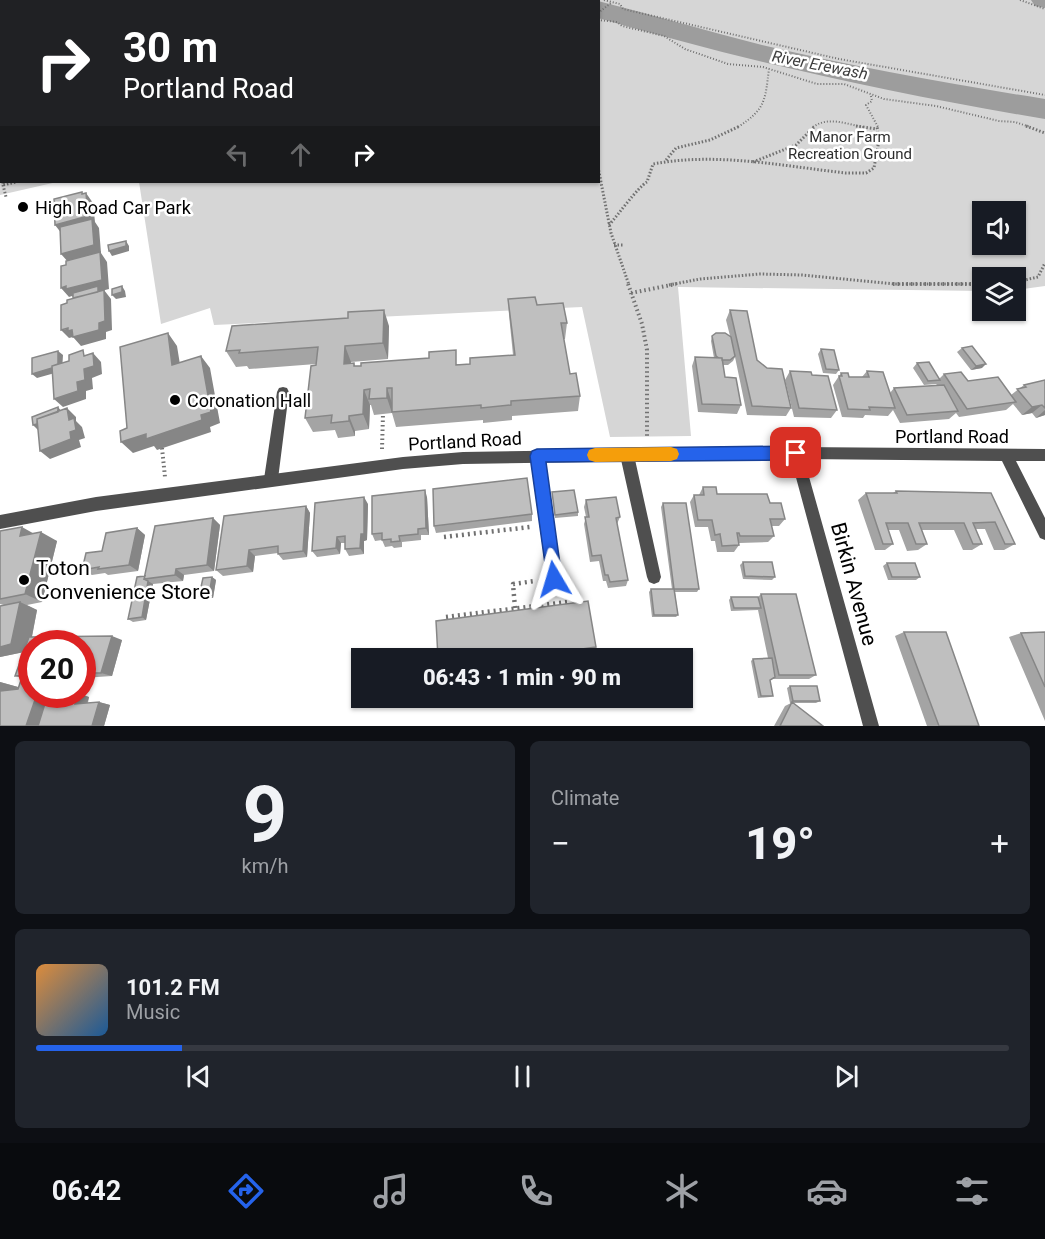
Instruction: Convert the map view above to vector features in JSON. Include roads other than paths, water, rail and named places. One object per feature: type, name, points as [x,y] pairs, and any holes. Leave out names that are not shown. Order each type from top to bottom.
[{"type":"street","points":[[271,479],[283,392]]},
{"type":"street","name":"Birkin Avenue","points":[[796,453],[871,726]]},
{"type":"street","points":[[627,454],[654,577]]},
{"type":"street","name":"Portland Road","points":[[0,522],[271,479],[451,459],[627,454],[1045,455]]},
{"type":"street","points":[[1006,455],[1045,533]]},
{"type":"street","points":[[537,456],[554,579]]},
{"type":"waterway","name":"River Erewash","points":[[600,10],[708,40],[820,67],[932,90],[1045,109]]},
{"type":"place","name":"High Road Car Park","points":[[23,207]]},
{"type":"place","name":"Coronation Hall","points":[[175,400]]},
{"type":"place","name":"Toton Convenience Store","points":[[24,580]]},
{"type":"park label","name":"Manor Farm Recreation Ground","points":[[850,146]]}]
